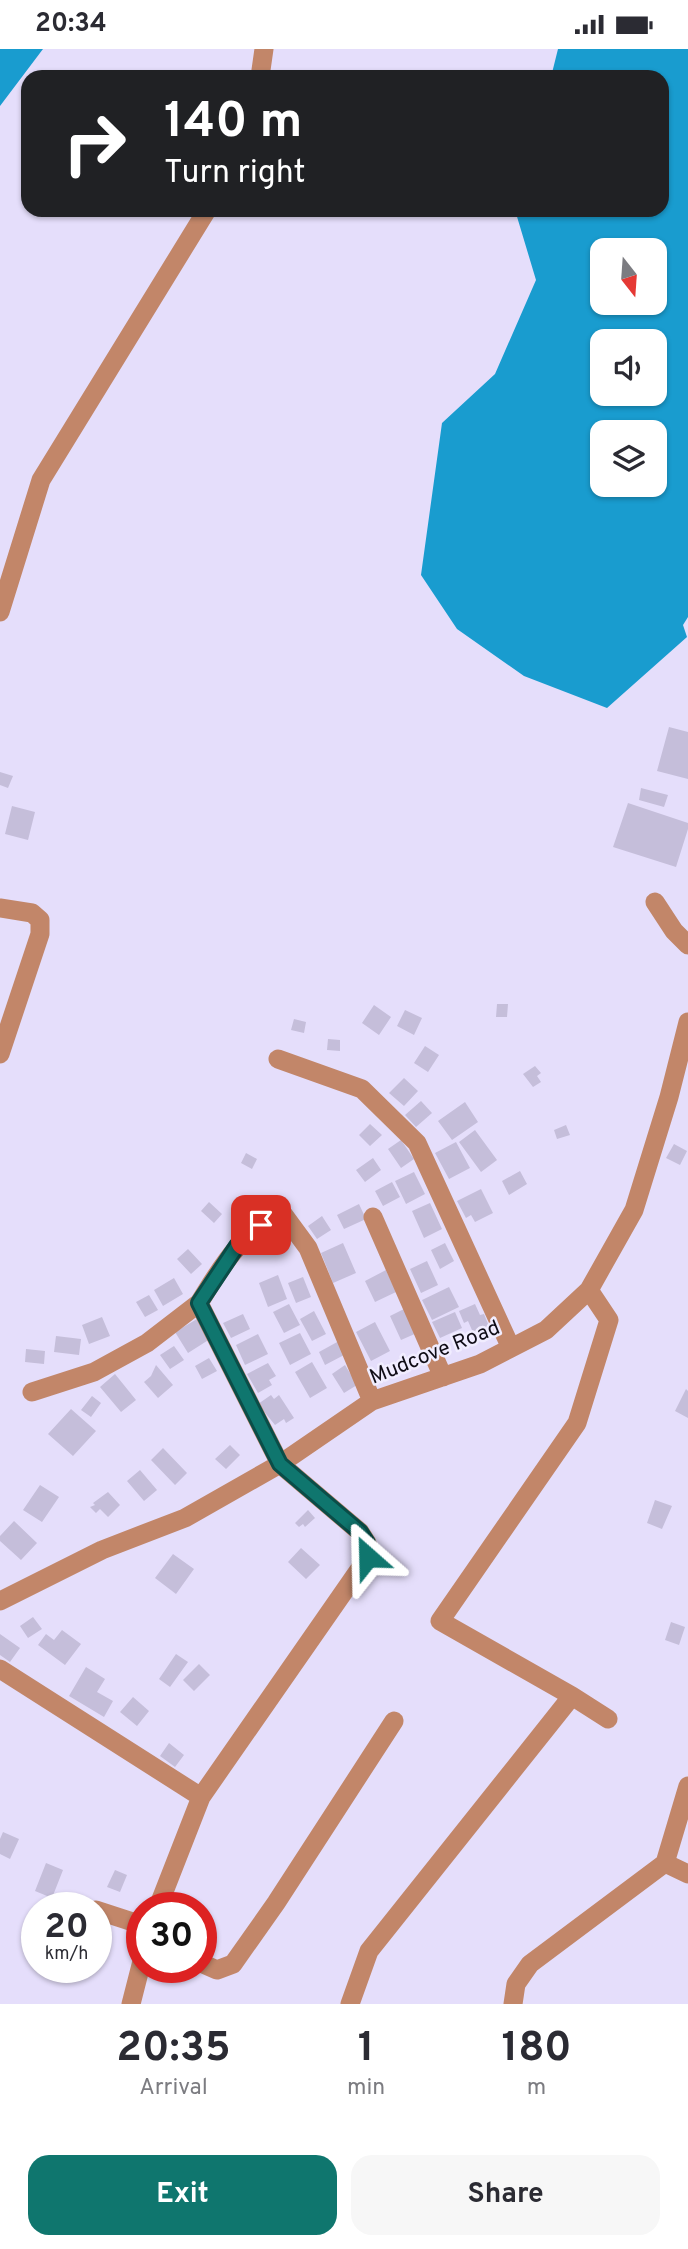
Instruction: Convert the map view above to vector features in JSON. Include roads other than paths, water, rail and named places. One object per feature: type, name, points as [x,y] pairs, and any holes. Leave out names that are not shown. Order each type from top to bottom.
[{"type":"street","points":[[261,70],[264,49]]},
{"type":"street","points":[[0,612],[41,480],[203,217]]},
{"type":"street","points":[[655,902],[674,931],[688,945]]},
{"type":"street","points":[[0,908],[32,913],[40,920],[40,934],[0,1053]]},
{"type":"street","name":"Mudcove Road","points":[[0,1601],[102,1550],[185,1518],[280,1464],[372,1401],[480,1364],[547,1330],[589,1290],[634,1210],[669,1097],[688,1023]]},
{"type":"street","points":[[278,1059],[362,1089],[417,1143],[511,1348]]},
{"type":"street","points":[[32,1392],[94,1372],[147,1343],[199,1303],[237,1246],[261,1225],[282,1214],[308,1248],[372,1401]]},
{"type":"street","points":[[373,1217],[443,1377]]},
{"type":"street","points":[[589,1290],[609,1320],[577,1423],[440,1621],[608,1719]]},
{"type":"street","points":[[164,1892],[201,1797],[368,1557],[367,1543],[360,1532],[280,1464],[199,1303]]},
{"type":"street","points":[[0,1669],[201,1797]]},
{"type":"street","points":[[350,2004],[369,1951],[572,1696]]},
{"type":"street","points":[[217,1970],[233,1964],[276,1903],[394,1721]]},
{"type":"street","points":[[513,2004],[516,1984],[530,1964],[664,1863],[688,1786]]},
{"type":"street","points":[[664,1863],[688,1874]]},
{"type":"street","points":[[131,2004],[136,1983]]},
{"type":"water","points":[[0,49],[43,49],[27,70],[21,70],[21,78],[0,106]]},
{"type":"water","points":[[558,49],[688,49],[688,617],[683,625],[687,637],[607,708],[524,676],[457,629],[421,575],[442,423],[495,374],[536,280],[517,217],[669,217],[669,70],[553,70]]}]
